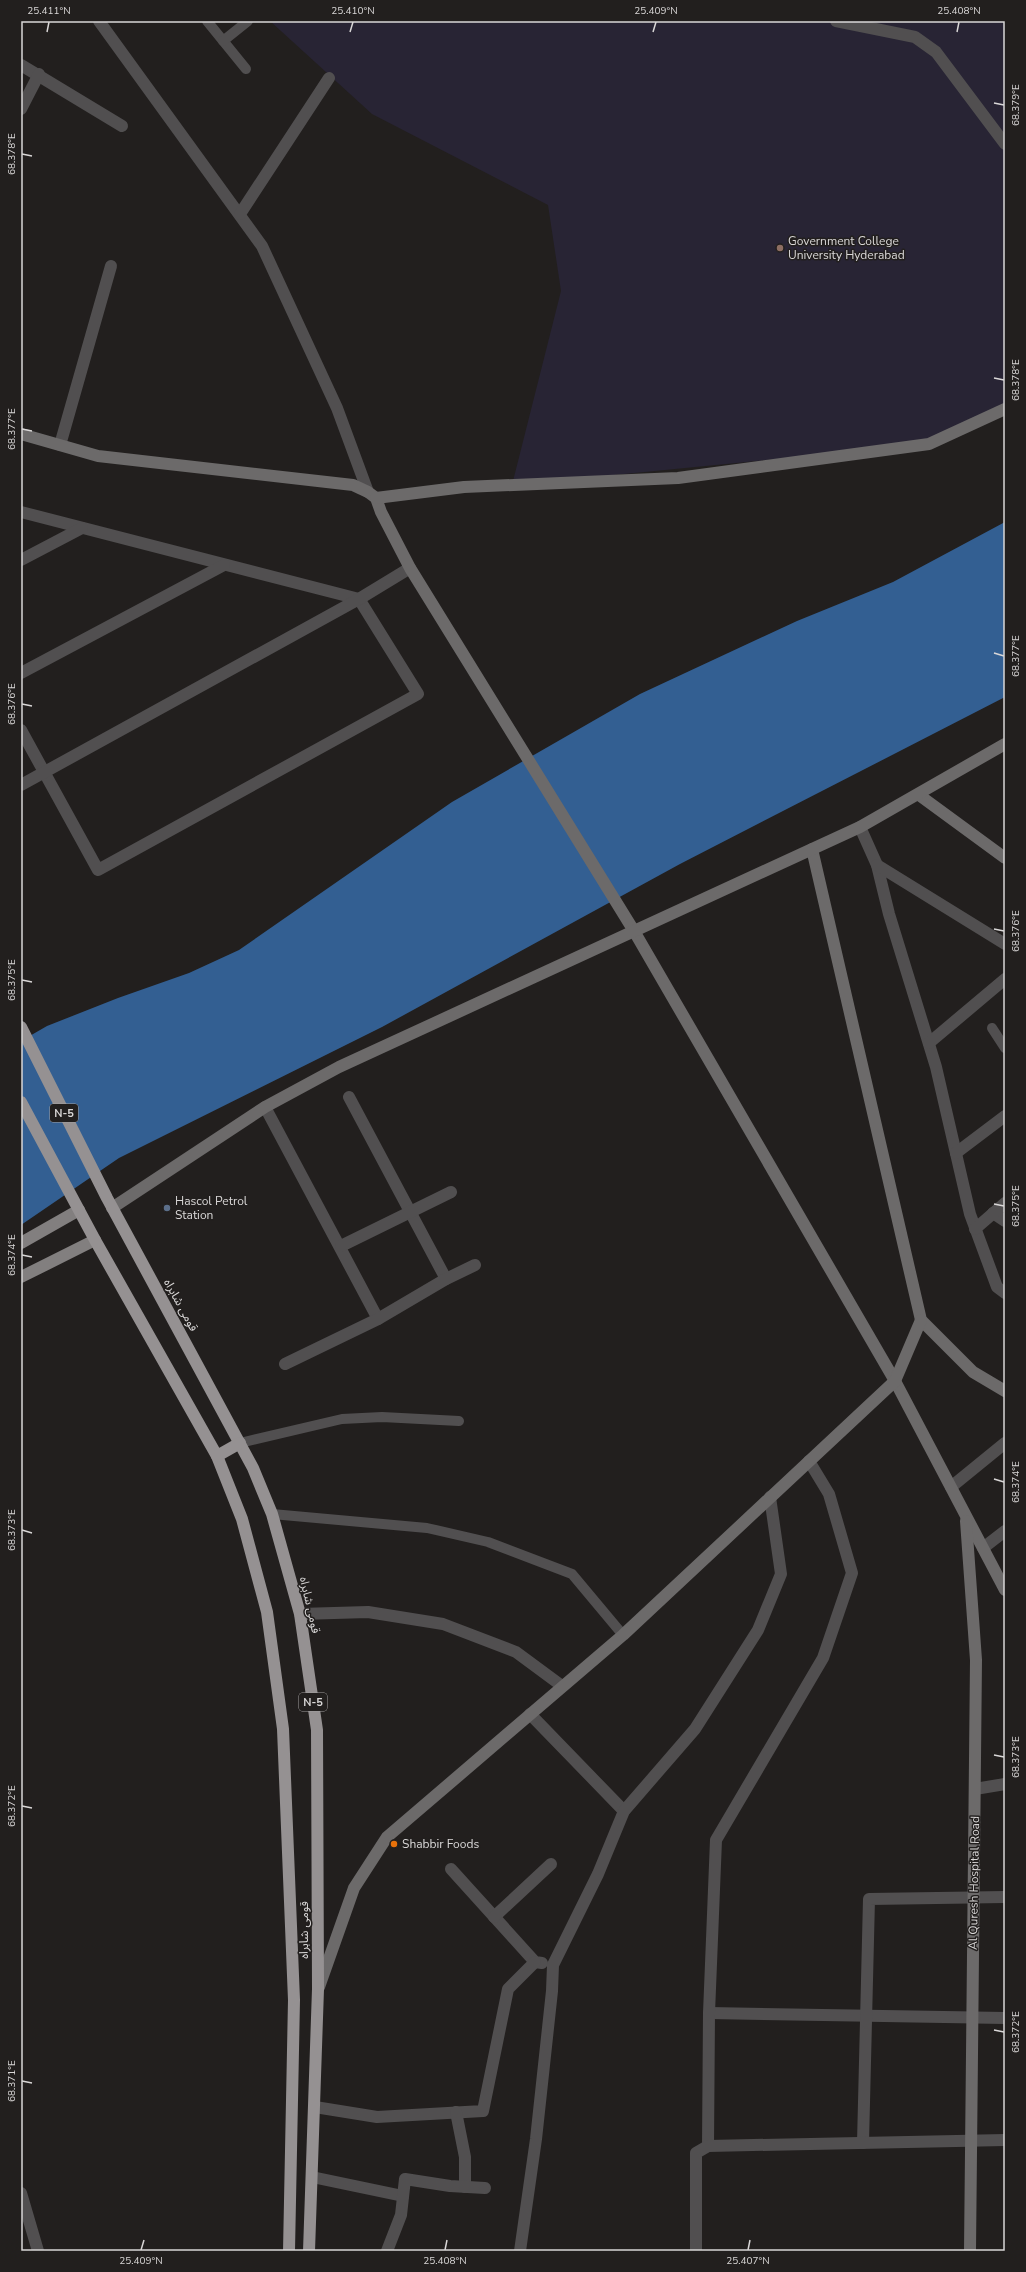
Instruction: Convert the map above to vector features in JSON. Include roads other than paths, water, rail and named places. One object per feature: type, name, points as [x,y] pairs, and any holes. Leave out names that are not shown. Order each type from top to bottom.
[{"type":"highway","name":"قومی شاہراہ","points":[[21,1027],[109,1203],[240,1443],[272,1514],[300,1614],[317,1730],[318,1989],[309,2251]]},
{"type":"highway","name":"قومی شاہراہ","points":[[21,1102],[95,1240],[217,1456],[242,1519],[268,1612],[283,1729],[294,2000],[289,2251]]},
{"type":"highway","points":[[217,1456],[240,1443]]},
{"type":"main road","points":[[21,1242],[76,1205]]},
{"type":"main road","points":[[21,1277],[95,1240]]},
{"type":"street","points":[[99,21],[240,214],[266,253],[337,408],[372,495],[410,568],[634,931],[895,1381],[1005,1590]]},
{"type":"street","points":[[836,21],[915,37],[936,52],[1005,144]]},
{"type":"street","points":[[21,65],[39,74],[122,126]]},
{"type":"street","points":[[21,109],[39,74]]},
{"type":"street","points":[[240,214],[329,78]]},
{"type":"street","points":[[60,445],[111,266]]},
{"type":"street","points":[[21,434],[98,456],[353,485],[372,495],[464,487],[678,478],[929,444],[1005,409]]},
{"type":"street","points":[[21,512],[359,599],[418,694],[98,870],[21,730]]},
{"type":"street","points":[[21,560],[82,528]]},
{"type":"street","points":[[21,673],[224,565]]},
{"type":"street","points":[[21,786],[359,599],[410,568]]},
{"type":"street","points":[[109,1203],[265,1107],[339,1067],[860,827],[919,795],[1005,744]]},
{"type":"street","points":[[919,795],[1005,858]]},
{"type":"street","points":[[860,827],[877,865],[889,914],[928,1043],[970,1214],[997,1288],[1005,1293]]},
{"type":"street","points":[[812,849],[921,1320],[973,1372],[1005,1391]]},
{"type":"street","points":[[877,865],[1005,944]]},
{"type":"street","points":[[928,1043],[1005,979]]},
{"type":"street","points":[[348,1096],[446,1279]]},
{"type":"street","points":[[265,1107],[341,1246],[378,1319]]},
{"type":"street","points":[[956,1153],[1005,1116]]},
{"type":"street","points":[[341,1246],[451,1192]]},
{"type":"street","points":[[975,1229],[1005,1203]]},
{"type":"street","points":[[993,1213],[1005,1221]]},
{"type":"street","points":[[285,1364],[378,1319],[446,1279],[475,1265]]},
{"type":"street","points":[[318,1989],[354,1888],[387,1837],[562,1686],[624,1635],[895,1381],[921,1320]]},
{"type":"street","points":[[951,1487],[1005,1443]]},
{"type":"street","points":[[708,2146],[709,2013],[716,1840],[823,1658],[852,1573],[829,1494],[809,1461]]},
{"type":"street","points":[[520,2251],[536,2138],[552,1991],[553,1965],[598,1874],[624,1810],[695,1729],[758,1630],[781,1574],[770,1497]]},
{"type":"street","name":"Al Quresh Hospital Road","points":[[966,1516],[976,1660],[970,2251]]},
{"type":"street","points":[[983,1548],[1005,1531]]},
{"type":"street","points":[[300,1614],[368,1612],[443,1624],[516,1652],[562,1686]]},
{"type":"street","points":[[530,1714],[624,1810]]},
{"type":"street","points":[[975,1789],[1005,1784]]},
{"type":"street","points":[[494,1917],[551,1864]]},
{"type":"street","points":[[451,1869],[535,1962],[553,1965]]},
{"type":"street","points":[[863,2142],[869,1899],[1005,1897]]},
{"type":"street","points":[[315,2107],[377,2116],[483,2111],[508,1989],[535,1962]]},
{"type":"street","points":[[709,2013],[1005,2018]]},
{"type":"street","points":[[456,2112],[465,2157],[465,2187]]},
{"type":"street","points":[[696,2251],[696,2153],[708,2146],[1005,2140]]},
{"type":"street","points":[[312,2177],[403,2196]]},
{"type":"street","points":[[387,2251],[401,2215],[406,2179],[465,2187],[485,2188]]},
{"type":"street","points":[[21,2193],[38,2251]]},
{"type":"lane","points":[[207,21],[246,69]]},
{"type":"lane","points":[[223,41],[248,21]]},
{"type":"lane","points":[[992,1028],[1005,1048]]},
{"type":"lane","points":[[240,1443],[342,1420],[382,1417],[459,1421]]},
{"type":"lane","points":[[272,1514],[427,1528],[488,1542],[572,1574],[624,1635]]},
{"type":"water","points":[[1005,522],[1005,697],[680,864],[382,1027],[119,1158],[21,1225],[21,1041],[47,1026],[118,998],[189,973],[239,950],[452,802],[640,694],[797,621],[893,582]]},
{"type":"place","name":"Government College University Hyderabad","points":[[780,248]]},
{"type":"place","name":"Hascol Petrol Station","points":[[167,1208]]},
{"type":"place","name":"Shabbir Foods","points":[[394,1844]]}]
